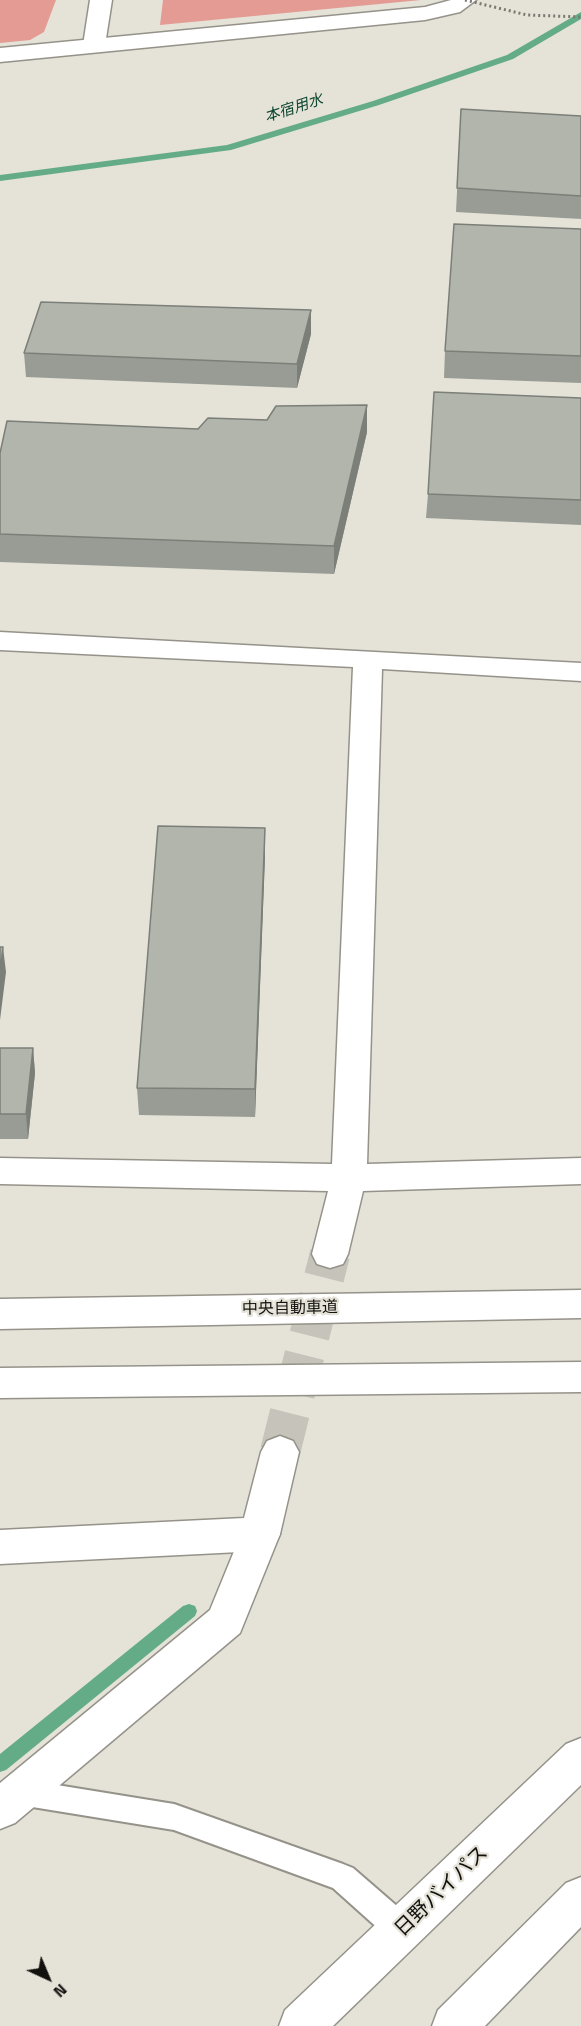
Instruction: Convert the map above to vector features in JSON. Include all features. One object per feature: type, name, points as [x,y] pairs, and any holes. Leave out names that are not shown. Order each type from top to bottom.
[{"type":"main road","points":[[94,45],[101,0]]},
{"type":"main road","points":[[0,55],[411,15],[441,11],[458,6],[465,0]]},
{"type":"main road","points":[[0,641],[581,672]]},
{"type":"main road","points":[[330,1254],[349,1178],[369,659]]},
{"type":"main road","points":[[0,1171],[349,1178],[581,1171]]},
{"type":"main road","name":"中央自動車道","points":[[0,1314],[581,1304]]},
{"type":"main road","points":[[2,1384],[581,1377]]},
{"type":"main road","points":[[10,1801],[226,1622],[260,1534],[280,1452]]},
{"type":"main road","points":[[0,1547],[260,1534]]},
{"type":"main road","name":"日野バイパス","points":[[301,2026],[581,1757]]},
{"type":"main road","points":[[454,2026],[574,1917]]},
{"type":"lane","points":[[10,1801],[174,1817],[343,1878],[402,1930]]},
{"type":"path","points":[[465,0],[527,15],[581,17]]},
{"type":"shaded area","points":[[0,0],[56,0],[44,32],[30,40],[0,43]]},
{"type":"shaded area","points":[[163,0],[421,0],[160,25]]},
{"type":"building","points":[[461,109],[581,116],[581,196],[457,188]]},
{"type":"building","points":[[454,224],[581,229],[581,356],[445,351]]},
{"type":"building","points":[[41,302],[311,310],[297,364],[24,353]]},
{"type":"building","points":[[434,392],[581,398],[581,500],[428,494]]},
{"type":"building","points":[[367,405],[334,546],[0,534],[0,453],[7,421],[198,429],[208,418],[267,420],[276,406]]},
{"type":"building","points":[[158,826],[265,828],[255,1089],[137,1088]]},
{"type":"building","points":[[0,947],[3,947],[0,972]]},
{"type":"building","points":[[0,1048],[33,1048],[26,1114],[0,1114]]},
{"type":"waterway","name":"本宿用水","points":[[0,178],[228,148],[376,103],[510,57],[581,15]]},
{"type":"waterway","points":[[0,1764],[189,1611]]},
{"type":"tunnel","points":[[280,1452],[330,1254]]}]
